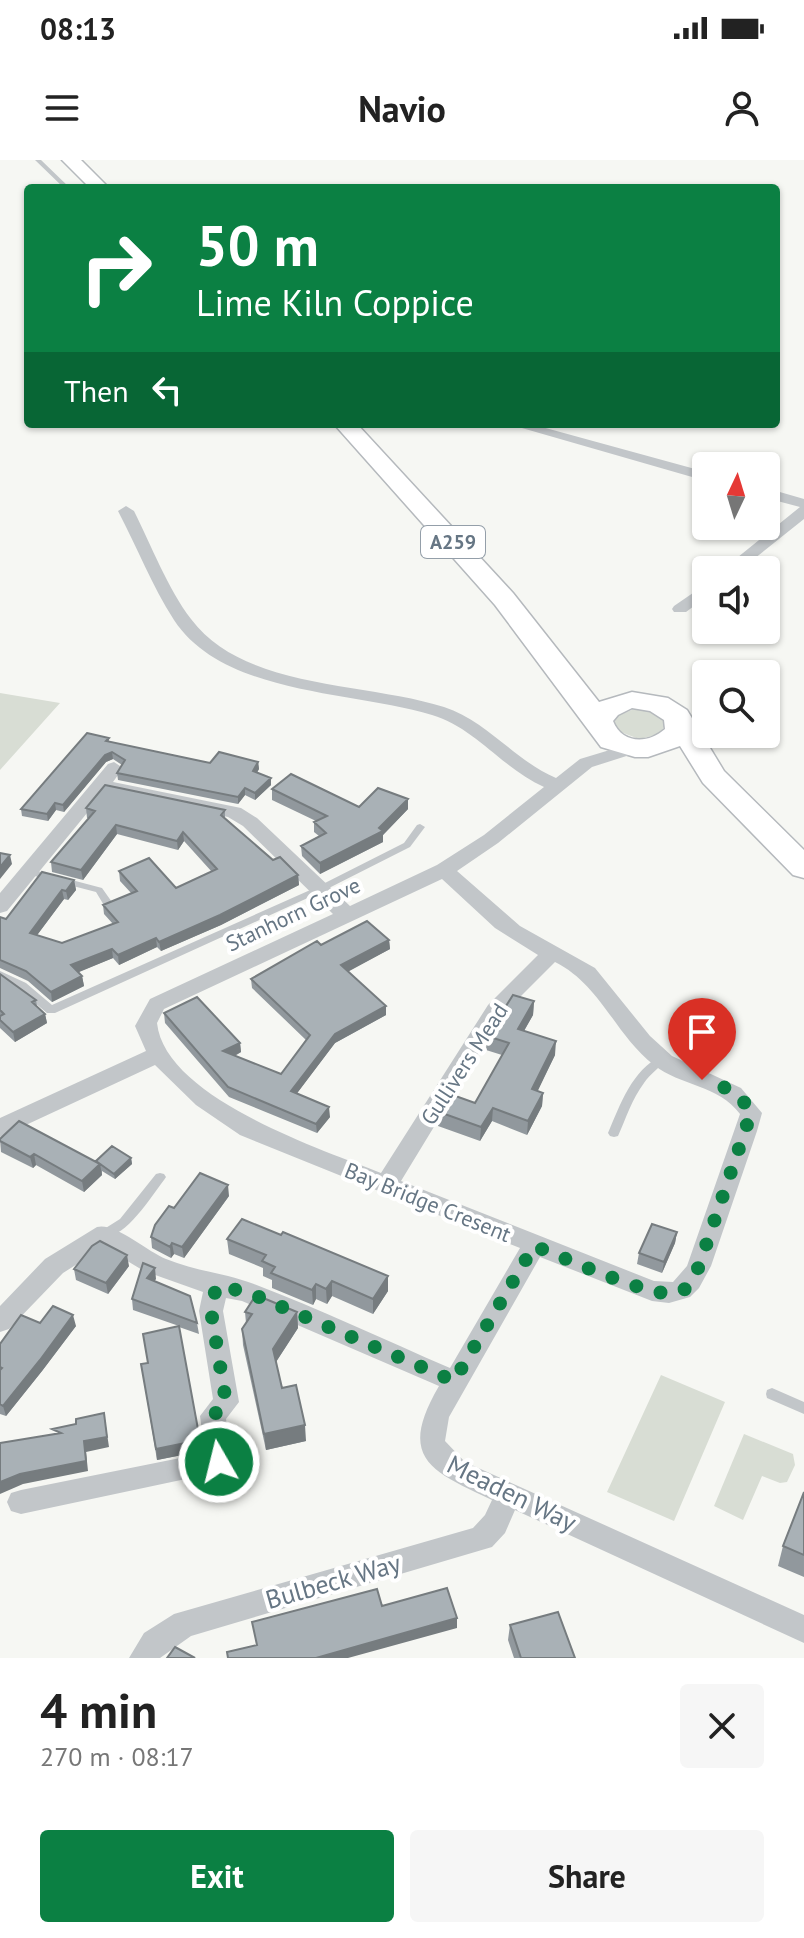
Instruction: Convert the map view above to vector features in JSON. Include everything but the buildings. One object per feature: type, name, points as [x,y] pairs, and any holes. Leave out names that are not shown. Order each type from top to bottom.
[{"type":"main road","points":[[71,160],[96,184]]},
{"type":"main road","name":"A259","points":[[349,428],[504,599],[600,725]]},
{"type":"main road","name":"A259","points":[[556,666],[632,700]]},
{"type":"main road","points":[[713,777],[644,748],[613,741],[600,725],[609,707],[632,700],[669,709],[713,777],[804,868]]},
{"type":"main road","points":[[644,748],[675,739],[680,724]]},
{"type":"street","points":[[529,428],[692,473]]},
{"type":"street","points":[[780,497],[804,504]]},
{"type":"street","points":[[126,511],[182,619],[203,643],[240,664],[288,680],[436,710],[463,720],[505,756],[531,774],[556,785]]},
{"type":"street","points":[[748,556],[804,511]]},
{"type":"street","points":[[680,609],[692,600]]},
{"type":"street","points":[[586,763],[600,725]]},
{"type":"street","name":"Stanhorn Grove","points":[[248,1129],[216,1112],[159,1054],[146,1027],[148,1015],[157,1004],[444,870],[491,839],[586,763],[644,748]]},
{"type":"street","points":[[0,906],[114,768]]},
{"type":"street","points":[[101,785],[234,812],[250,822],[348,916]]},
{"type":"street","name":"Bay Bridge Cresent","points":[[248,1129],[652,1291],[679,1293],[689,1286],[699,1266],[751,1113],[743,1098],[722,1086],[681,1074],[661,1060],[640,1040],[586,971],[501,923],[444,870]]},
{"type":"street","name":"Gullivers Mead","points":[[386,1185],[495,1010],[552,953]]},
{"type":"street","points":[[0,1128],[159,1054]]},
{"type":"street","points":[[0,1322],[54,1266],[105,1234],[117,1245],[189,1279],[245,1291],[454,1381]]},
{"type":"street","name":"Meaden Way","points":[[534,1246],[436,1415],[430,1437],[436,1455],[456,1470],[804,1629]]},
{"type":"street","points":[[21,1502],[219,1462],[213,1416],[226,1402],[211,1311],[216,1287]]},
{"type":"street","name":"Bulbeck Way","points":[[143,1658],[154,1643],[184,1624],[482,1538],[495,1524],[509,1493]]},
{"type":"lane","points":[[38,160],[63,184]]},
{"type":"lane","points":[[0,975],[22,986],[51,1010],[320,889],[407,845],[420,827]]},
{"type":"lane","points":[[30,872],[99,890],[109,905]]},
{"type":"lane","points":[[614,1133],[633,1089],[648,1070],[661,1060]]},
{"type":"lane","points":[[105,1234],[124,1222],[160,1177]]},
{"type":"lane","points":[[772,1394],[804,1408]]},
{"type":"shaded area","points":[[0,693],[60,703],[0,770]]},
{"type":"shaded area","points":[[634,709],[660,717],[665,725],[660,734],[639,739],[618,731],[613,722],[615,717]]},
{"type":"shaded area","points":[[661,1375],[725,1402],[674,1521],[607,1492]]},
{"type":"shaded area","points":[[744,1434],[793,1454],[795,1465],[787,1482],[780,1483],[762,1476],[743,1520],[714,1506]]},
{"type":"route","points":[[219,1462],[213,1416],[226,1402],[211,1311],[216,1287],[245,1291],[454,1381],[534,1246],[652,1291],[679,1293],[689,1286],[699,1266],[751,1113],[743,1098],[722,1086],[702,1080]]}]
